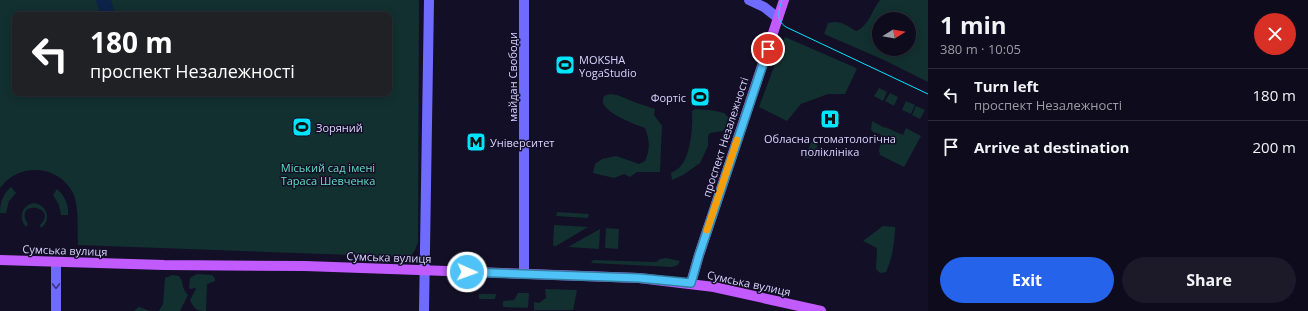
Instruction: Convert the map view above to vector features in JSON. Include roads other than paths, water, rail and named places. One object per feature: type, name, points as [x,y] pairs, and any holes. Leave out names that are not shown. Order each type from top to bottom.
[{"type":"main road","points":[[424,311],[429,0]]},
{"type":"main road","name":"майдан Свободи","points":[[524,0],[524,274]]},
{"type":"main road","points":[[749,0],[764,7],[778,18]]},
{"type":"main road","name":"проспект Незалежності","points":[[691,283],[784,0]]},
{"type":"main road","name":"Сумська вулиця","points":[[0,260],[164,265],[306,266],[639,278],[691,283],[714,287],[821,311]]},
{"type":"main road","points":[[56,262],[56,311]]},
{"type":"water","points":[[96,0],[111,0],[114,12],[99,12]]},
{"type":"tram line","points":[[782,0],[779,18],[786,27],[928,94]]},
{"type":"place","name":"MOKSHA YogaStudio","points":[[565,65]]},
{"type":"place","name":"Фортiс","points":[[700,97]]},
{"type":"place","name":"Обласна стоматологічна поліклініка","points":[[830,119]]},
{"type":"place","name":"Зоряний","points":[[302,127]]},
{"type":"place","name":"Університет","points":[[476,142]]},
{"type":"park label","name":"Міський сад імені Тараса Шевченка","points":[[328,173]]}]
